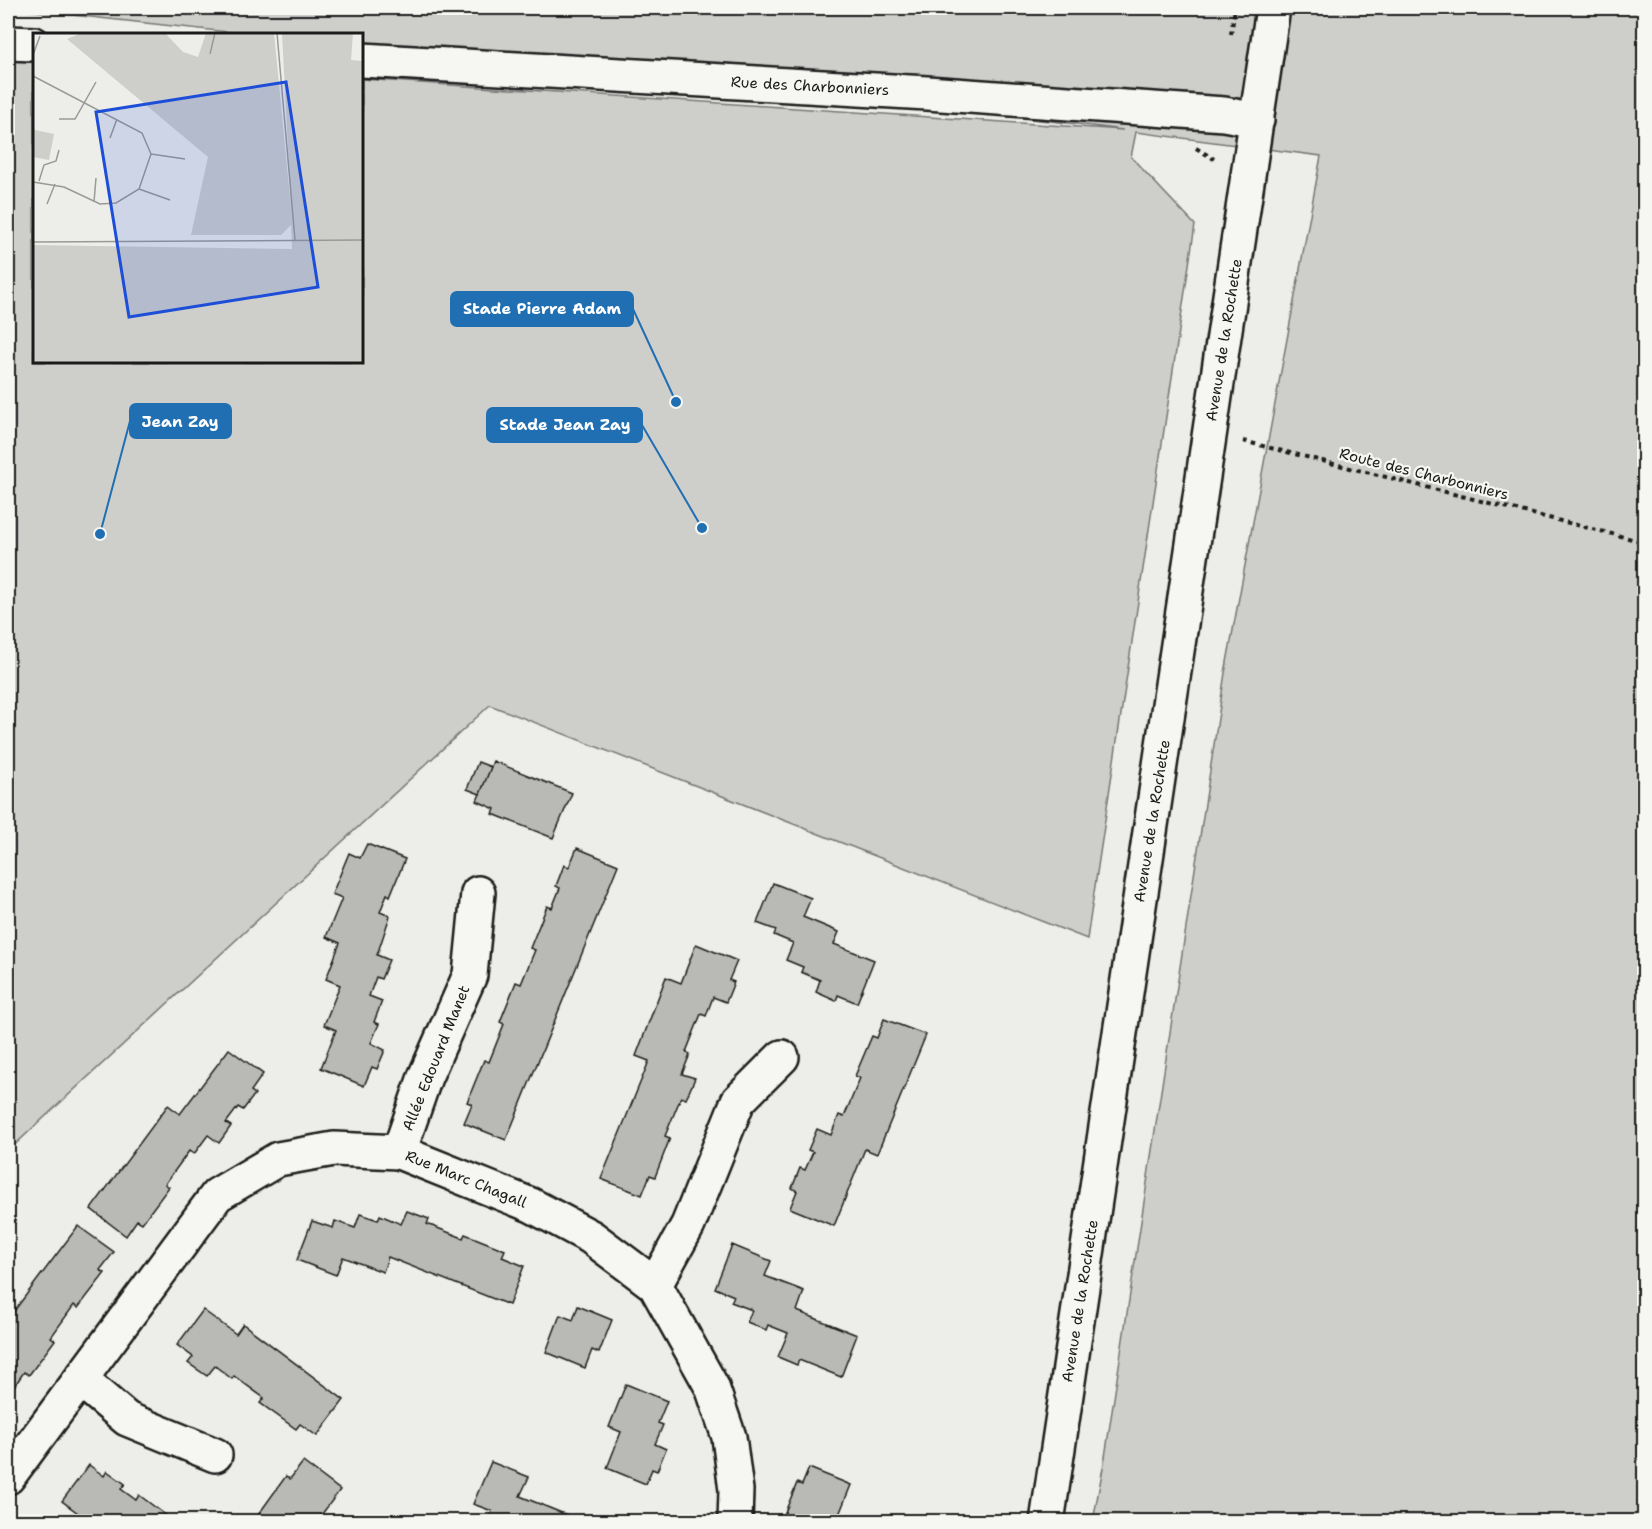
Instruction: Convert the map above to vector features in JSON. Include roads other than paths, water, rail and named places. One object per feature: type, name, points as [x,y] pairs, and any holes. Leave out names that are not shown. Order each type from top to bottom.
[{"type":"street","name":"Avenue de la Rochette","points":[[1047,1521],[1273,8]]},
{"type":"street","points":[[8,43],[33,44]]},
{"type":"street","name":"Rue des Charbonniers","points":[[363,60],[927,93],[1224,114],[1257,120]]},
{"type":"street","name":"Allée Edouard Manet","points":[[399,1152],[425,1077],[470,975],[478,893]]},
{"type":"street","points":[[655,1285],[688,1225],[738,1101],[782,1057]]},
{"type":"street","name":"Rue Marc Chagall","points":[[8,1477],[217,1195],[278,1159],[334,1149],[399,1152],[531,1205],[591,1237],[655,1285],[712,1387],[729,1437],[736,1490],[735,1521]]},
{"type":"street","points":[[81,1380],[127,1419],[215,1455]]},
{"type":"place","name":"Stade Pierre Adam","points":[[676,402]]},
{"type":"place","name":"Stade Jean Zay","points":[[702,528]]},
{"type":"place","name":"Jean Zay","points":[[100,534]]}]
